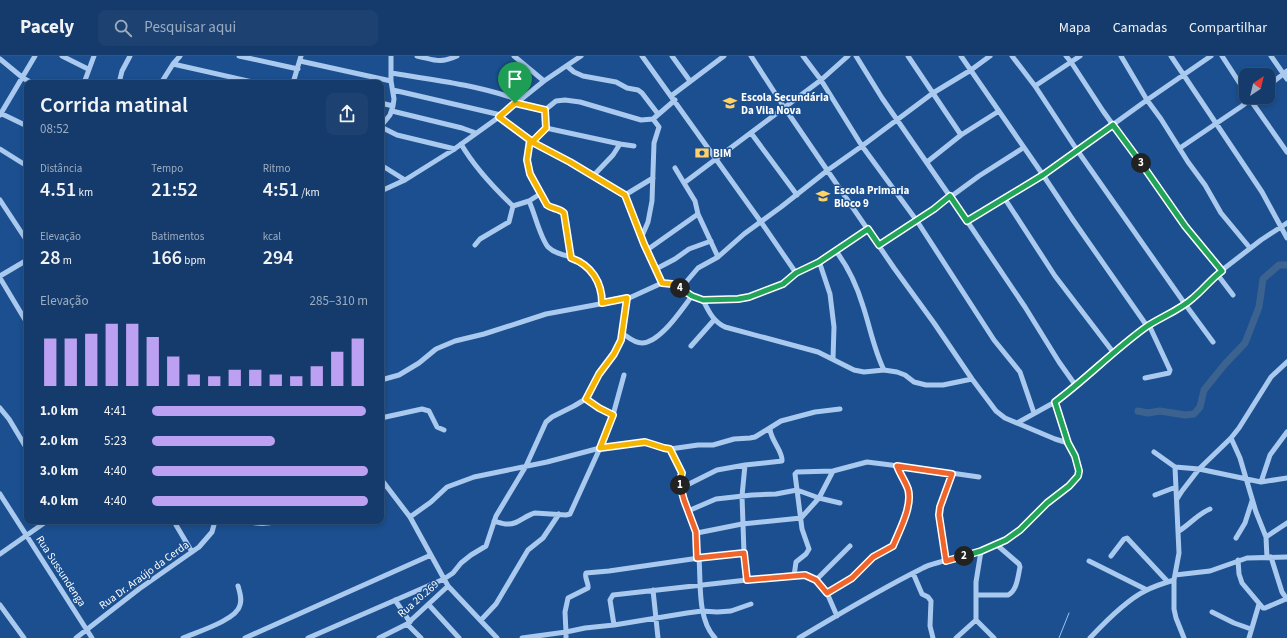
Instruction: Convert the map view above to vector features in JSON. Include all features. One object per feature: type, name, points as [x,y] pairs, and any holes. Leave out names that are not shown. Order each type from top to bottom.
[{"type":"street","points":[[24,125],[0,114],[35,56]]},
{"type":"street","points":[[62,56],[88,69]]},
{"type":"street","points":[[85,80],[94,56]]},
{"type":"street","points":[[120,80],[122,71],[130,56]]},
{"type":"street","points":[[171,56],[176,60],[246,80]]},
{"type":"street","points":[[239,56],[298,70]]},
{"type":"street","points":[[384,122],[392,109],[394,99],[391,82],[392,56]]},
{"type":"street","points":[[417,56],[440,62],[457,56]]},
{"type":"street","points":[[514,56],[544,81]]},
{"type":"street","points":[[384,190],[405,180],[476,134],[544,81],[581,56]]},
{"type":"street","points":[[642,56],[796,273]]},
{"type":"street","points":[[672,56],[690,81]]},
{"type":"street","points":[[751,56],[784,107],[879,245],[996,411],[1005,418],[1068,443]]},
{"type":"street","points":[[803,56],[821,80],[862,146],[917,221],[994,340],[1020,372],[1034,413]]},
{"type":"street","points":[[684,183],[821,80],[848,56]]},
{"type":"street","points":[[856,56],[1025,307],[1059,362],[1076,386]]},
{"type":"street","points":[[908,56],[961,135]]},
{"type":"street","points":[[961,56],[1023,148],[1148,326],[1170,370],[1169,373],[1164,375],[1145,378]]},
{"type":"street","points":[[681,288],[698,268],[718,257],[744,234],[797,196],[828,170],[933,93],[971,70],[990,56]]},
{"type":"street","points":[[1012,56],[1035,86],[1077,150],[1185,304],[1214,342]]},
{"type":"street","points":[[1066,56],[1233,295]]},
{"type":"street","points":[[1035,86],[1080,56]]},
{"type":"street","points":[[1121,56],[1147,100],[1188,162],[1205,184],[1221,213],[1250,248]]},
{"type":"street","points":[[1171,56],[1262,192],[1287,238]]},
{"type":"street","points":[[967,221],[1043,175],[1211,56]]},
{"type":"street","points":[[1222,56],[1239,82]]},
{"type":"street","points":[[1271,56],[1285,72],[1287,79]]},
{"type":"street","points":[[545,110],[556,101],[565,100],[580,102],[641,120],[653,119],[690,81],[721,57]]},
{"type":"street","points":[[0,59],[27,80]]},
{"type":"street","points":[[294,80],[300,59],[383,80]]},
{"type":"street","points":[[164,80],[176,60]]},
{"type":"street","points":[[567,66],[574,72],[583,76],[616,82],[627,88],[638,90],[658,114]]},
{"type":"street","points":[[1275,80],[1285,72]]},
{"type":"street","points":[[391,73],[486,89],[517,102],[545,110]]},
{"type":"street","points":[[384,80],[391,82]]},
{"type":"street","points":[[392,90],[500,116],[531,141],[625,195],[662,283]]},
{"type":"street","points":[[1180,148],[1243,104]]},
{"type":"street","points":[[1255,104],[1287,152]]},
{"type":"street","points":[[384,105],[392,109],[462,128],[476,134]]},
{"type":"street","points":[[545,110],[546,128]]},
{"type":"street","points":[[927,162],[961,135],[999,111]]},
{"type":"street","points":[[642,236],[648,222],[651,208],[654,178],[654,143],[659,127],[653,119]]},
{"type":"street","points":[[546,128],[531,141],[527,160],[530,174],[547,205],[550,208],[564,213],[571,258]]},
{"type":"street","points":[[546,128],[634,146]]},
{"type":"street","points":[[384,129],[397,136],[455,148]]},
{"type":"street","points":[[751,133],[797,196]]},
{"type":"street","points":[[461,144],[470,160],[482,175],[513,206]]},
{"type":"street","points":[[593,176],[613,155],[620,144]]},
{"type":"street","points":[[879,245],[917,221],[979,176],[1023,148]]},
{"type":"street","points":[[0,149],[24,164]]},
{"type":"street","points":[[384,167],[405,180]]},
{"type":"street","points":[[675,168],[695,201],[698,214],[718,257]]},
{"type":"street","points":[[625,195],[654,178]]},
{"type":"street","points":[[513,206],[529,201],[540,194]]},
{"type":"street","points":[[1005,199],[1055,276],[1113,352]]},
{"type":"street","points":[[0,200],[24,235]]},
{"type":"street","points":[[529,201],[548,247],[556,253],[571,258],[582,264],[597,279],[602,290],[602,303]]},
{"type":"street","points":[[475,245],[480,239],[509,222],[513,206]]},
{"type":"street","points":[[647,250],[698,214]]},
{"type":"street","points":[[1017,423],[1055,402],[1076,386],[1113,352],[1148,326],[1192,299],[1219,273],[1250,248],[1287,223]]},
{"type":"street","points":[[384,379],[399,376],[419,363],[436,349],[455,341],[484,334],[546,314],[627,298],[662,283],[672,284],[681,288],[692,296],[703,300],[738,299],[749,297],[783,284],[796,273],[819,262],[868,229]]},
{"type":"street","points":[[656,269],[675,259],[689,249],[711,241]]},
{"type":"street","points":[[836,251],[846,265],[863,304],[884,370]]},
{"type":"street","points":[[24,262],[0,277],[24,318]]},
{"type":"street","points":[[819,262],[830,294],[834,327],[833,359]]},
{"type":"street","points":[[622,333],[634,341],[642,343],[648,342],[661,333],[670,324],[692,296]]},
{"type":"street","points":[[308,638],[444,579],[453,573],[461,563],[471,555],[486,546],[494,521],[526,466],[546,422],[552,417],[586,399],[599,374],[614,354],[621,340],[627,298]]},
{"type":"street","points":[[703,300],[710,315],[724,328],[818,352],[859,372],[884,370],[897,372],[914,382],[926,386],[943,385],[972,379]]},
{"type":"street","points":[[691,346],[714,320]]},
{"type":"street","points":[[1176,501],[1199,469],[1240,428],[1271,377],[1287,362]]},
{"type":"street","points":[[494,521],[507,524],[517,522],[535,513],[570,514],[600,448],[613,415],[624,375]]},
{"type":"street","points":[[586,399],[613,415]]},
{"type":"street","points":[[799,638],[929,565],[981,551],[997,544],[1020,530],[1047,503],[1069,486],[1079,474],[1079,471],[1055,402]]},
{"type":"street","points":[[0,408],[9,419],[24,444]]},
{"type":"street","points":[[384,417],[422,409],[429,411],[437,427],[444,430]]},
{"type":"street","points":[[410,517],[431,502],[447,487],[474,477],[547,462],[600,448],[645,442],[670,449],[698,445],[713,445],[734,439],[755,437],[781,421],[815,412],[840,409]]},
{"type":"street","points":[[681,488],[712,472],[745,465],[782,461],[782,454],[771,437],[770,429]]},
{"type":"street","points":[[1261,482],[1270,455],[1287,432]]},
{"type":"street","points":[[1231,438],[1240,458],[1252,501],[1266,537],[1269,557],[1282,592],[1287,599],[1264,608],[1242,583],[1239,574],[1238,560]]},
{"type":"street","points":[[670,449],[682,473],[679,482],[696,532],[702,611],[705,624],[715,638]]},
{"type":"street","points":[[1154,452],[1175,467],[1199,469],[1261,482],[1287,478]]},
{"type":"street","points":[[794,576],[796,562],[806,554],[808,549],[802,528],[795,474],[797,472],[833,471],[867,462],[979,477]]},
{"type":"street","points":[[745,465],[742,496],[742,524],[747,580]]},
{"type":"street","points":[[827,593],[852,578],[873,557],[893,546],[907,512],[908,502],[907,488],[897,466]]},
{"type":"street","points":[[1175,467],[1179,531],[1178,553],[1174,577],[1174,609],[1184,638]]},
{"type":"street","points":[[696,532],[742,524],[801,518],[819,498],[833,471]]},
{"type":"street","points":[[946,561],[939,515],[940,507],[952,474]]},
{"type":"street","points":[[384,483],[410,517],[448,586],[496,638]]},
{"type":"street","points":[[1155,495],[1176,486]]},
{"type":"street","points":[[688,511],[716,500],[742,496],[776,494],[797,490],[840,504]]},
{"type":"street","name":"Rua Sussundenga","points":[[0,494],[92,638]]},
{"type":"street","points":[[1236,538],[1244,523],[1252,501]]},
{"type":"street","points":[[1179,531],[1210,509]]},
{"type":"street","points":[[481,620],[496,604],[528,550],[543,538],[559,514]]},
{"type":"street","points":[[1266,537],[1287,523]]},
{"type":"street","points":[[0,554],[43,524]]},
{"type":"street","points":[[176,524],[192,552]]},
{"type":"street","name":"Rua Dr. Araújo da Cerda","points":[[76,638],[139,589],[192,552],[212,532],[214,524]]},
{"type":"street","points":[[1110,556],[1124,539],[1127,538],[1168,582]]},
{"type":"street","points":[[977,596],[1008,595],[1014,590],[1020,567],[1019,564],[997,544]]},
{"type":"street","points":[[816,580],[850,546]]},
{"type":"street","points":[[956,638],[976,620],[976,582],[981,551]]},
{"type":"street","points":[[566,638],[565,612],[568,598],[588,588],[589,586],[585,575],[586,573],[744,553]]},
{"type":"street","points":[[245,638],[431,555]]},
{"type":"street","points":[[1093,637],[1115,614],[1140,594],[1168,582],[1174,577],[1210,571],[1247,558],[1287,557]]},
{"type":"street","points":[[1088,561],[1147,590]]},
{"type":"street","points":[[913,573],[922,594],[931,601],[930,626],[933,638]]},
{"type":"street","points":[[614,625],[610,600],[612,596],[654,590],[805,575],[816,580],[827,593],[837,616]]},
{"type":"street","points":[[183,638],[227,619],[236,613],[240,607],[241,599],[238,586]]},
{"type":"street","name":"Rua 20.269","points":[[383,637],[409,622],[448,586]]},
{"type":"street","points":[[654,590],[655,618],[658,638]]},
{"type":"street","points":[[395,600],[421,638]]},
{"type":"street","points":[[522,638],[702,611],[716,612],[731,610],[751,604]]},
{"type":"street","points":[[1249,638],[1259,604]]},
{"type":"street","points":[[429,605],[459,638]]},
{"type":"street","points":[[0,606],[24,638]]},
{"type":"street","points":[[1212,612],[1251,629]]},
{"type":"street","points":[[976,620],[994,638]]},
{"type":"waterway","points":[[1138,411],[1148,413],[1160,411],[1185,415],[1194,414],[1200,407],[1204,390],[1225,364],[1245,343],[1259,307],[1263,279],[1279,265],[1287,265]]},
{"type":"waterway","points":[[1059,638],[1069,613]]},
{"type":"place","name":"Escola Secundária Da Vila Nova","points":[[730,103]]},
{"type":"place","name":"BIM","points":[[702,153]]},
{"type":"place","name":"Escola Primaria Bloco 9","points":[[823,196]]},
{"type":"route","points":[[515,103],[545,110],[546,128],[544,132],[532,142],[570,162],[625,195],[644,244],[662,283],[672,284],[681,288],[692,296],[703,300],[738,299],[749,297],[783,284],[796,273],[819,262],[868,229],[879,245],[917,221],[950,196],[967,221],[1043,175],[1060,161],[1113,125],[1144,166],[1185,226],[1222,271],[1192,299],[1147,326],[1113,352],[1076,386],[1055,402],[1068,443],[1075,456],[1079,474],[1069,486],[1047,503],[1020,530],[1006,540],[981,551],[946,561],[939,515],[940,507],[952,474],[897,466],[908,491],[908,502],[907,512],[892,548],[877,554],[852,578],[827,593],[816,580],[805,575],[747,580],[744,553],[697,558],[695,527],[684,500],[679,482],[682,473],[670,449],[649,442],[600,448],[613,415],[586,399],[599,374],[614,354],[621,340],[627,298],[602,303],[602,290],[597,279],[582,264],[571,258],[564,213],[554,208],[550,208],[547,205],[530,174],[527,160],[530,140],[499,117],[515,103]]}]
